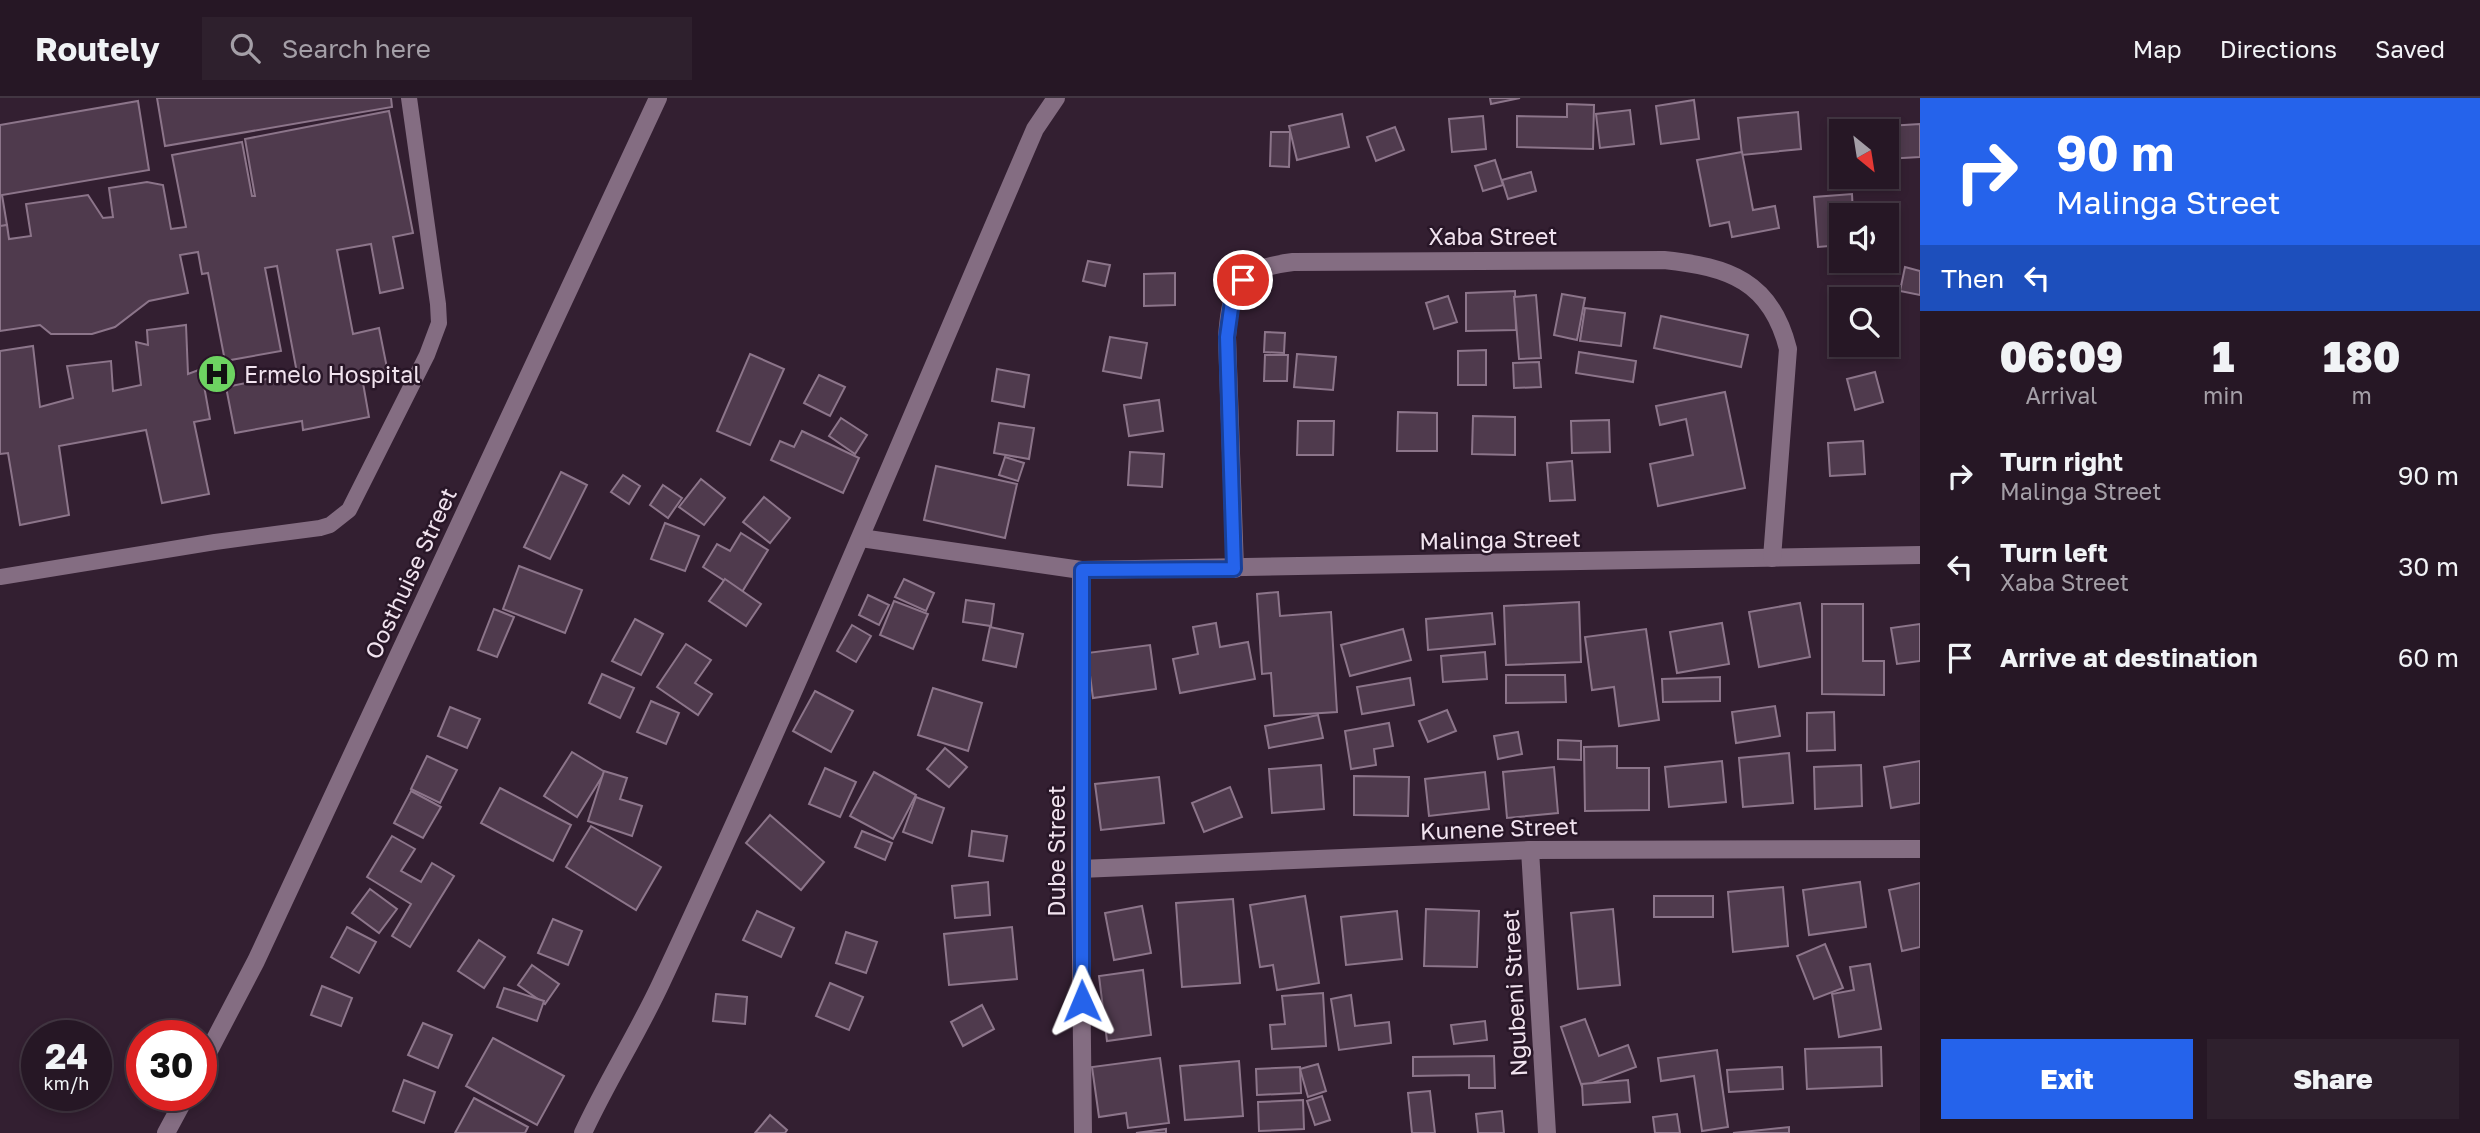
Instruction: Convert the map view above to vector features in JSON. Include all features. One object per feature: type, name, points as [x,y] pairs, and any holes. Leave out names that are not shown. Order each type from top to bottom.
[{"type":"street","name":"Oosthuise Street","points":[[217,1035],[256,961],[658,98]]},
{"type":"street","points":[[583,1133],[661,984],[861,538],[1035,129],[1056,98]]},
{"type":"street","name":"Xaba Street","points":[[1234,569],[1227,337],[1229,313],[1233,294],[1243,280],[1257,270],[1293,262],[1664,260],[1699,264],[1734,276],[1758,291],[1770,304],[1783,328],[1788,349],[1772,558]]},
{"type":"street","name":"Malinga Street","points":[[861,538],[1082,570],[1920,555]]},
{"type":"street","name":"Dube Street","points":[[1082,570],[1080,870],[1083,1133]]},
{"type":"street","name":"Kunene Street","points":[[1080,870],[1530,850],[1920,849]]},
{"type":"street","name":"Ngubeni Street","points":[[1530,850],[1547,1133]]},
{"type":"street","points":[[166,1133],[178,1111]]},
{"type":"lane","points":[[0,576],[320,528],[330,525],[349,510],[427,355],[439,323],[409,98]]},
{"type":"building","points":[[157,98],[391,98],[392,107],[165,146]]},
{"type":"building","points":[[1490,98],[1520,98],[1491,104]]},
{"type":"building","points":[[1694,100],[1699,139],[1661,144],[1656,106]]},
{"type":"building","points":[[138,101],[149,170],[2,195],[7,225],[0,227],[0,125]]},
{"type":"building","points":[[1567,104],[1594,105],[1593,149],[1517,147],[1517,116],[1567,117]]},
{"type":"building","points":[[1630,110],[1634,144],[1600,148],[1596,114]]},
{"type":"building","points":[[389,111],[413,233],[393,237],[403,288],[380,293],[371,244],[337,250],[353,334],[379,328],[389,378],[363,383],[369,417],[303,430],[302,421],[235,433],[226,387],[297,373],[277,266],[265,268],[281,351],[225,361],[208,273],[202,274],[198,252],[180,255],[188,293],[149,301],[115,327],[92,334],[51,334],[40,325],[0,331],[0,226],[7,225],[9,239],[31,236],[26,204],[88,195],[103,218],[113,217],[109,188],[147,182],[163,185],[171,229],[186,227],[172,155],[242,142],[252,196],[255,196],[245,139]]},
{"type":"building","points":[[1798,112],[1801,149],[1742,155],[1738,118]]},
{"type":"building","points":[[1342,114],[1349,147],[1297,160],[1289,126]]},
{"type":"building","points":[[1483,116],[1486,149],[1452,152],[1449,119]]},
{"type":"building","points":[[1920,124],[1920,157],[1899,158],[1899,125]]},
{"type":"building","points":[[1395,127],[1404,150],[1376,161],[1367,137]]},
{"type":"building","points":[[1271,132],[1290,132],[1289,167],[1270,166]]},
{"type":"building","points":[[1742,152],[1753,210],[1775,206],[1779,228],[1732,237],[1729,222],[1710,226],[1697,160]]},
{"type":"building","points":[[1495,160],[1503,185],[1483,191],[1475,166]]},
{"type":"building","points":[[1531,172],[1536,191],[1508,199],[1502,180]]},
{"type":"building","points":[[1852,194],[1852,203],[1829,203],[1829,246],[1818,247],[1814,197]]},
{"type":"building","points":[[1088,261],[1110,265],[1105,286],[1083,281]]},
{"type":"building","points":[[1905,267],[1920,271],[1920,295],[1900,291]]},
{"type":"building","points":[[1175,273],[1175,305],[1144,306],[1144,274]]},
{"type":"building","points":[[1515,291],[1516,330],[1466,331],[1466,293]]},
{"type":"building","points":[[1562,294],[1585,298],[1577,340],[1554,335]]},
{"type":"building","points":[[1536,295],[1541,358],[1519,359],[1514,297]]},
{"type":"building","points":[[1448,296],[1457,322],[1434,329],[1426,303]]},
{"type":"building","points":[[1585,308],[1625,313],[1621,346],[1580,341]]},
{"type":"building","points":[[1661,316],[1748,335],[1741,367],[1654,348]]},
{"type":"building","points":[[186,325],[188,374],[201,369],[210,419],[194,422],[209,494],[162,503],[146,430],[59,446],[69,515],[20,525],[8,453],[0,454],[0,351],[33,346],[40,407],[73,398],[67,366],[111,361],[113,391],[141,385],[136,342],[148,345],[147,330]]},
{"type":"building","points":[[1265,332],[1285,333],[1284,353],[1264,352]]},
{"type":"building","points":[[1110,337],[1147,343],[1141,378],[1103,371]]},
{"type":"building","points":[[1486,350],[1486,385],[1458,385],[1458,351]]},
{"type":"building","points":[[1579,352],[1636,361],[1633,382],[1576,373]]},
{"type":"building","points":[[750,354],[784,369],[750,445],[717,431]]},
{"type":"building","points":[[1297,354],[1336,357],[1333,390],[1294,387]]},
{"type":"building","points":[[1265,355],[1288,355],[1287,381],[1264,381]]},
{"type":"building","points":[[1539,362],[1541,387],[1514,388],[1513,363]]},
{"type":"building","points":[[997,369],[1029,375],[1024,407],[992,401]]},
{"type":"building","points":[[1875,372],[1883,402],[1855,410],[1847,379]]},
{"type":"building","points":[[819,375],[845,387],[830,416],[804,403]]},
{"type":"building","points":[[1725,392],[1745,488],[1658,506],[1650,464],[1693,455],[1686,419],[1660,425],[1656,406]]},
{"type":"building","points":[[1159,400],[1163,431],[1129,436],[1124,405]]},
{"type":"building","points":[[1398,412],[1437,413],[1437,451],[1397,451]]},
{"type":"building","points":[[1473,416],[1515,417],[1515,455],[1472,454]]},
{"type":"building","points":[[841,418],[867,435],[855,454],[829,436]]},
{"type":"building","points":[[1609,420],[1610,452],[1572,453],[1571,421]]},
{"type":"building","points":[[1298,421],[1334,421],[1333,455],[1297,455]]},
{"type":"building","points":[[999,423],[1034,428],[1029,459],[994,453]]},
{"type":"building","points":[[802,431],[859,458],[843,493],[771,460],[780,441],[794,447]]},
{"type":"building","points":[[1863,441],[1865,474],[1830,476],[1828,443]]},
{"type":"building","points":[[1130,452],[1164,454],[1162,487],[1128,485]]},
{"type":"building","points":[[1005,457],[1024,463],[1018,481],[999,475]]},
{"type":"building","points":[[1572,461],[1575,500],[1550,501],[1547,463]]},
{"type":"building","points":[[936,466],[1017,484],[1005,538],[924,520]]},
{"type":"building","points":[[561,472],[587,485],[550,559],[524,547]]},
{"type":"building","points":[[623,475],[640,486],[629,504],[611,492]]},
{"type":"building","points":[[701,479],[725,498],[704,525],[679,507]]},
{"type":"building","points":[[663,485],[682,498],[668,518],[650,505]]},
{"type":"building","points":[[764,497],[790,518],[770,543],[743,522]]},
{"type":"building","points":[[665,523],[699,536],[685,571],[651,559]]},
{"type":"building","points":[[741,533],[768,550],[742,592],[703,567],[717,544],[730,551]]},
{"type":"building","points":[[519,566],[582,590],[565,633],[503,609]]},
{"type":"building","points":[[725,579],[761,604],[746,626],[709,601]]},
{"type":"building","points":[[904,579],[934,593],[926,611],[895,597]]},
{"type":"building","points":[[1278,592],[1280,616],[1331,612],[1337,712],[1274,716],[1271,673],[1262,674],[1257,594]]},
{"type":"building","points":[[868,595],[889,605],[879,625],[859,615]]},
{"type":"building","points":[[966,600],[994,604],[991,626],[963,622]]},
{"type":"building","points":[[894,601],[928,614],[913,649],[880,635]]},
{"type":"building","points":[[1579,602],[1581,662],[1506,665],[1504,606]]},
{"type":"building","points":[[1800,603],[1810,657],[1759,667],[1749,612]]},
{"type":"building","points":[[1822,604],[1863,604],[1863,661],[1884,661],[1884,695],[1822,694]]},
{"type":"building","points":[[494,609],[514,617],[497,657],[478,650]]},
{"type":"building","points":[[1492,613],[1495,644],[1428,650],[1426,619]]},
{"type":"building","points":[[635,619],[663,634],[641,675],[612,661]]},
{"type":"building","points":[[1216,623],[1220,647],[1248,642],[1255,679],[1180,693],[1173,659],[1198,654],[1193,627]]},
{"type":"building","points":[[1722,623],[1729,664],[1677,673],[1670,632]]},
{"type":"building","points":[[1920,624],[1920,661],[1897,664],[1891,628]]},
{"type":"building","points":[[852,625],[871,636],[856,662],[837,651]]},
{"type":"building","points":[[990,627],[1023,634],[1016,667],[983,660]]},
{"type":"building","points":[[1403,629],[1411,660],[1350,676],[1341,645]]},
{"type":"building","points":[[1646,629],[1659,720],[1619,726],[1614,687],[1592,690],[1585,637]]},
{"type":"building","points":[[686,644],[711,660],[695,683],[712,694],[698,715],[657,687]]},
{"type":"building","points":[[1150,645],[1156,689],[1093,698],[1087,653]]},
{"type":"building","points":[[1485,652],[1487,679],[1443,682],[1441,656]]},
{"type":"building","points":[[602,674],[634,688],[620,718],[589,703]]},
{"type":"building","points":[[1506,675],[1565,675],[1566,702],[1506,703]]},
{"type":"building","points":[[1720,677],[1720,701],[1663,702],[1662,679]]},
{"type":"building","points":[[1410,678],[1414,705],[1362,714],[1357,687]]},
{"type":"building","points":[[933,688],[982,703],[968,751],[918,735]]},
{"type":"building","points":[[815,691],[853,711],[831,752],[793,731]]},
{"type":"building","points":[[651,701],[679,713],[666,744],[637,732]]},
{"type":"building","points":[[1775,706],[1780,736],[1736,743],[1732,712]]},
{"type":"building","points":[[450,707],[480,719],[467,748],[438,736]]},
{"type":"building","points":[[1447,710],[1456,731],[1428,742],[1419,721]]},
{"type":"building","points":[[1834,712],[1835,750],[1807,751],[1807,713]]},
{"type":"building","points":[[1318,715],[1323,738],[1269,748],[1265,726]]},
{"type":"building","points":[[1389,723],[1393,746],[1374,749],[1376,765],[1351,769],[1345,731]]},
{"type":"building","points":[[1518,732],[1522,754],[1498,759],[1494,736]]},
{"type":"building","points":[[1558,740],[1581,741],[1581,760],[1558,759]]},
{"type":"building","points":[[1617,746],[1617,768],[1649,768],[1649,810],[1585,811],[1584,747]]},
{"type":"building","points":[[945,748],[967,767],[949,787],[927,769]]},
{"type":"building","points":[[572,752],[605,772],[577,817],[544,796]]},
{"type":"building","points":[[1789,753],[1793,803],[1743,807],[1739,758]]},
{"type":"building","points":[[427,756],[457,770],[440,803],[411,789]]},
{"type":"building","points":[[1722,761],[1726,802],[1669,807],[1665,767]]},
{"type":"building","points":[[1920,761],[1920,803],[1891,808],[1884,767]]},
{"type":"building","points":[[1321,765],[1324,809],[1272,813],[1269,769]]},
{"type":"building","points":[[1861,765],[1862,806],[1815,809],[1814,767]]},
{"type":"building","points":[[1554,767],[1558,813],[1507,818],[1503,772]]},
{"type":"building","points":[[825,768],[856,782],[840,817],[809,804]]},
{"type":"building","points":[[604,771],[627,778],[620,799],[642,806],[632,836],[588,821]]},
{"type":"building","points":[[874,772],[916,795],[893,839],[850,816]]},
{"type":"building","points":[[1485,772],[1489,809],[1429,816],[1425,779]]},
{"type":"building","points":[[1354,776],[1409,777],[1408,816],[1354,815]]},
{"type":"building","points":[[1159,777],[1164,823],[1101,830],[1095,784]]},
{"type":"building","points":[[1230,787],[1242,817],[1204,832],[1192,803]]},
{"type":"building","points":[[500,788],[571,825],[553,861],[481,823]]},
{"type":"building","points":[[411,791],[441,807],[423,838],[394,823]]},
{"type":"building","points":[[916,797],[944,808],[932,843],[903,832]]},
{"type":"building","points":[[770,815],[824,862],[801,890],[746,843]]},
{"type":"building","points":[[591,826],[661,867],[636,910],[566,867]]},
{"type":"building","points":[[862,831],[892,843],[885,860],[855,847]]},
{"type":"building","points":[[972,831],[1007,836],[1003,861],[969,856]]},
{"type":"building","points":[[392,836],[415,849],[401,871],[421,882],[432,863],[454,876],[410,947],[392,936],[411,904],[367,877]]},
{"type":"building","points":[[988,882],[990,915],[955,918],[952,886]]},
{"type":"building","points":[[1860,882],[1866,927],[1809,935],[1803,890]]},
{"type":"building","points":[[1920,883],[1920,947],[1902,951],[1889,890]]},
{"type":"building","points":[[1783,887],[1788,946],[1733,952],[1728,892]]},
{"type":"building","points":[[370,889],[397,909],[379,933],[352,913]]},
{"type":"building","points":[[1305,896],[1319,983],[1277,990],[1273,965],[1260,967],[1250,905]]},
{"type":"building","points":[[1654,896],[1713,896],[1713,917],[1654,917]]},
{"type":"building","points":[[1233,899],[1240,983],[1182,987],[1176,903]]},
{"type":"building","points":[[1142,906],[1151,953],[1114,960],[1105,913]]},
{"type":"building","points":[[1426,909],[1479,911],[1477,967],[1424,966]]},
{"type":"building","points":[[1613,909],[1620,985],[1578,989],[1571,913]]},
{"type":"building","points":[[757,911],[794,928],[781,957],[743,940]]},
{"type":"building","points":[[1397,911],[1402,959],[1346,965],[1341,917]]},
{"type":"building","points":[[553,919],[582,931],[568,965],[538,953]]},
{"type":"building","points":[[347,927],[376,942],[359,973],[331,957]]},
{"type":"building","points":[[1012,927],[1017,979],[949,985],[944,934]]},
{"type":"building","points":[[846,932],[877,942],[866,973],[836,963]]},
{"type":"building","points":[[479,940],[505,957],[484,988],[458,971]]},
{"type":"building","points":[[1825,944],[1843,988],[1814,999],[1797,956]]},
{"type":"building","points":[[1870,964],[1881,1029],[1839,1037],[1832,994],[1854,990],[1850,967]]},
{"type":"building","points":[[532,965],[559,984],[545,1004],[518,985]]},
{"type":"building","points":[[1143,970],[1151,1035],[1107,1041],[1099,976]]},
{"type":"building","points":[[830,983],[863,997],[849,1030],[816,1016]]},
{"type":"building","points":[[322,986],[352,998],[341,1026],[311,1015]]},
{"type":"building","points":[[504,988],[544,1001],[537,1021],[497,1007]]},
{"type":"building","points":[[1323,993],[1326,1046],[1272,1049],[1270,1025],[1285,1024],[1282,996]]},
{"type":"building","points":[[716,994],[747,997],[745,1024],[713,1021]]},
{"type":"building","points":[[1351,995],[1355,1026],[1389,1022],[1391,1043],[1339,1050],[1331,999]]},
{"type":"building","points":[[982,1005],[994,1029],[963,1046],[951,1022]]},
{"type":"building","points":[[1585,1019],[1599,1056],[1628,1045],[1636,1067],[1582,1087],[1561,1027]]},
{"type":"building","points":[[1485,1021],[1487,1040],[1454,1044],[1451,1025]]},
{"type":"building","points":[[423,1023],[452,1035],[438,1068],[408,1055]]},
{"type":"building","points":[[493,1038],[564,1076],[537,1125],[466,1086]]},
{"type":"building","points":[[1881,1047],[1882,1086],[1807,1089],[1805,1049]]},
{"type":"building","points":[[1717,1050],[1728,1127],[1702,1131],[1694,1076],[1661,1081],[1658,1058]]},
{"type":"building","points":[[1494,1056],[1495,1088],[1469,1088],[1469,1075],[1413,1076],[1413,1057]]},
{"type":"building","points":[[1160,1058],[1169,1123],[1128,1128],[1126,1113],[1099,1117],[1092,1067]]},
{"type":"building","points":[[1239,1061],[1243,1116],[1185,1120],[1180,1066]]},
{"type":"building","points":[[1318,1064],[1326,1091],[1308,1097],[1300,1069]]},
{"type":"building","points":[[1300,1067],[1301,1093],[1257,1095],[1256,1069]]},
{"type":"building","points":[[1782,1067],[1783,1089],[1729,1092],[1727,1070]]},
{"type":"building","points":[[404,1080],[435,1092],[424,1123],[393,1111]]},
{"type":"building","points":[[1628,1080],[1630,1102],[1583,1105],[1582,1084]]},
{"type":"building","points":[[1430,1091],[1435,1133],[1412,1133],[1408,1093]]},
{"type":"building","points":[[1322,1096],[1330,1120],[1315,1125],[1307,1101]]},
{"type":"building","points":[[474,1098],[528,1127],[525,1133],[455,1133]]},
{"type":"building","points":[[1303,1100],[1304,1129],[1259,1131],[1258,1102]]},
{"type":"building","points":[[1502,1111],[1504,1133],[1478,1133],[1476,1114]]},
{"type":"building","points":[[1677,1114],[1680,1133],[1655,1133],[1653,1117]]},
{"type":"building","points":[[770,1115],[787,1130],[785,1133],[755,1133]]},
{"type":"building","points":[[1789,1127],[1789,1133],[1733,1133]]},
{"type":"building","points":[[1166,1129],[1166,1133],[1136,1133]]},
{"type":"place","name":"Ermelo Hospital","points":[[217,374]]},
{"type":"route","points":[[1082,1001],[1082,570],[1234,569],[1227,337],[1233,294],[1243,280]]}]
